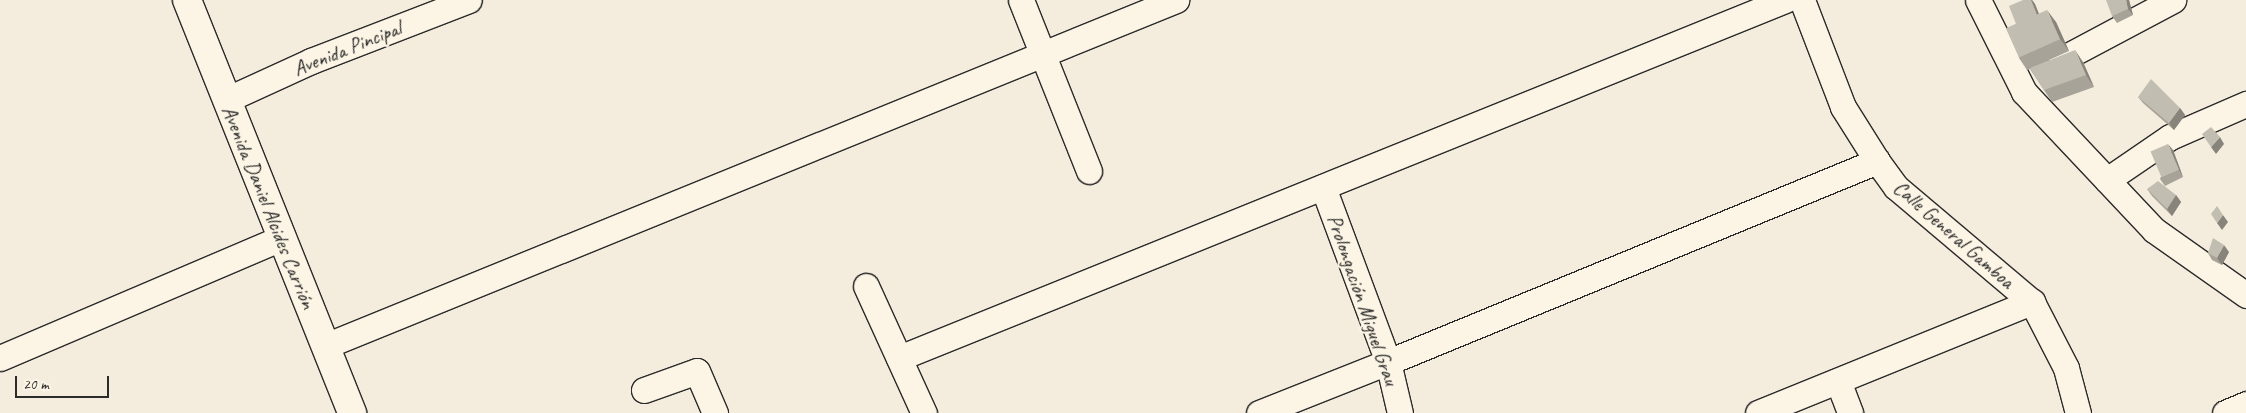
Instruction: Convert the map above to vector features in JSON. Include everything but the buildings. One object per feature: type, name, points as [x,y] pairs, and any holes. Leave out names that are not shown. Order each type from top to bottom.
[{"type":"street","name":"Avenida Daniel Alcides Carrión","points":[[187,0],[352,413]]},
{"type":"street","name":"Avenida Pincipal","points":[[226,100],[311,61],[469,0]]},
{"type":"street","points":[[1021,0],[1089,171]]},
{"type":"street","points":[[325,346],[1176,0]]},
{"type":"street","points":[[899,358],[1785,0]]},
{"type":"street","name":"Calle General Gamboa","points":[[1802,0],[1843,107],[1876,161],[1896,187],[2032,302],[2066,368],[2078,413]]},
{"type":"street","points":[[1978,0],[2024,92],[2154,230],[2246,295]]},
{"type":"street","points":[[2019,82],[2173,0]]},
{"type":"street","points":[[2107,180],[2170,138],[2246,104]]},
{"type":"street","points":[[1259,413],[1388,362],[1876,161]]},
{"type":"street","name":"Prolongación Miguel Grau","points":[[1323,187],[1388,362],[1400,413]]},
{"type":"street","points":[[0,358],[282,238]]},
{"type":"street","points":[[866,286],[924,413]]},
{"type":"street","points":[[1758,413],[2032,302]]},
{"type":"street","points":[[644,390],[697,371],[715,413]]},
{"type":"street","points":[[1838,380],[1850,413]]},
{"type":"street","points":[[2225,413],[2246,404]]}]
